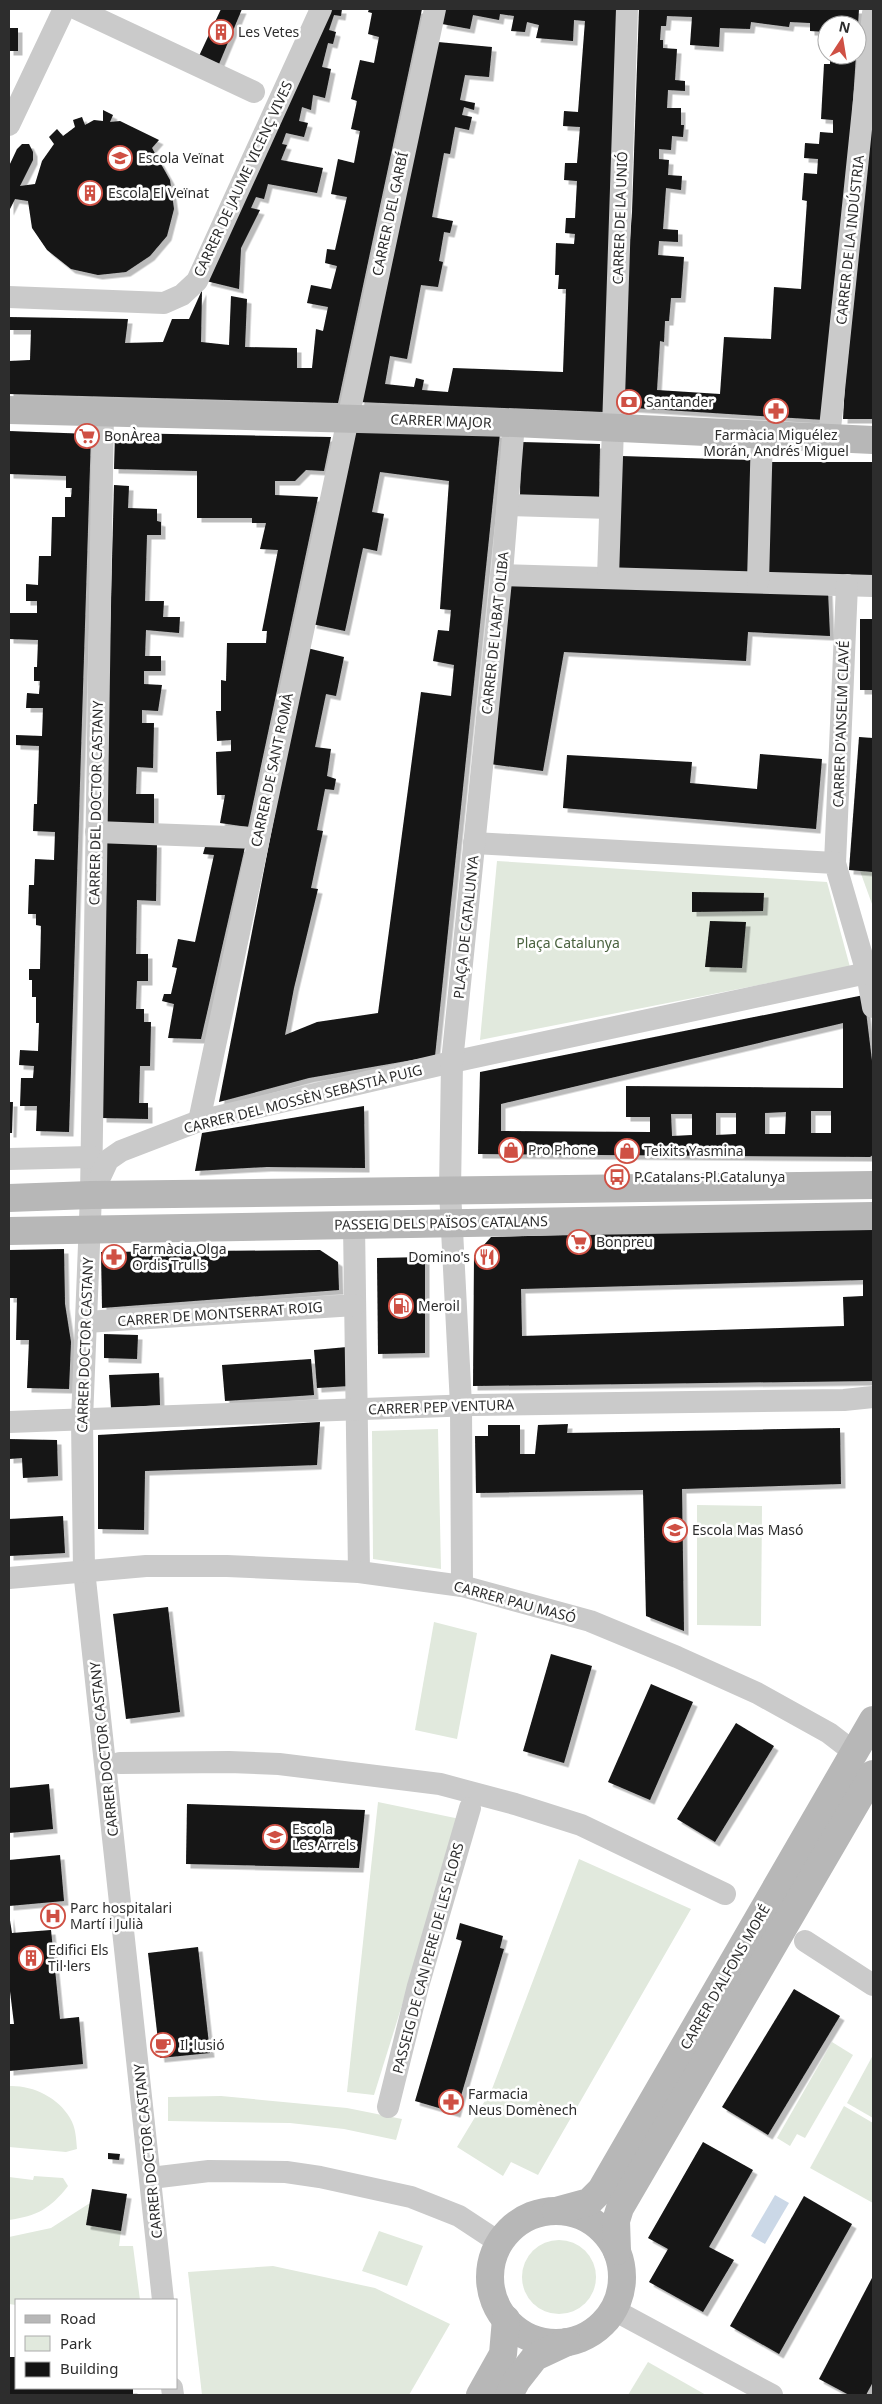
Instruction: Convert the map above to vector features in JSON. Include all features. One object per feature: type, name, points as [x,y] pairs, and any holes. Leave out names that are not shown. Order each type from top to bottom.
[{"type":"street","points":[[9,125],[64,9]]},
{"type":"street","points":[[77,9],[254,92]]},
{"type":"street","name":"CARRER DE JAUME VICENÇ VIVES","points":[[9,297],[164,303],[187,291],[197,281],[321,9]]},
{"type":"street","name":"CARRER DEL GARBÍ","points":[[346,418],[435,9]]},
{"type":"street","name":"CARRER DE LA UNIÓ","points":[[608,577],[627,9]]},
{"type":"street","name":"CARRER DE LA INDÚSTRIA","points":[[830,438],[873,13]]},
{"type":"street","name":"CARRER MAJOR","points":[[9,410],[514,423],[762,433],[873,440]]},
{"type":"street","name":"CARRER DEL DOCTOR CASTANY","points":[[91,1195],[103,411]]},
{"type":"street","name":"CARRER DE SANT ROMÀ","points":[[199,1121],[346,418]]},
{"type":"street","name":"CARRER DE L'ABAT OLIBA","points":[[474,842],[502,575],[514,423]]},
{"type":"street","points":[[758,582],[762,433]]},
{"type":"street","points":[[508,505],[610,508]]},
{"type":"street","points":[[502,575],[873,586]]},
{"type":"street","name":"CARRER D'ANSELM CLAVÉ","points":[[835,863],[847,585]]},
{"type":"street","points":[[96,832],[258,838]]},
{"type":"street","name":"PLAÇA DE CATALUNYA","points":[[452,1062],[474,842],[835,863]]},
{"type":"street","points":[[835,863],[870,971],[873,1007]]},
{"type":"street","points":[[462,1586],[461,1405],[450,1191],[452,1062],[870,971]]},
{"type":"street","name":"CARRER DEL MOSSÈN SEBASTIÀ PUIG","points":[[91,1195],[108,1160],[121,1151],[199,1121],[452,1062]]},
{"type":"street","points":[[9,1160],[91,1158]]},
{"type":"street","points":[[9,1198],[91,1195],[873,1185]]},
{"type":"street","name":"CARRER DOCTOR CASTANY","points":[[91,1195],[82,1420],[84,1570],[163,2299]]},
{"type":"street","name":"PASSEIG DELS PAÏSOS CATALANS","points":[[9,1231],[873,1216]]},
{"type":"street","points":[[354,1225],[359,1572]]},
{"type":"street","name":"CARRER DE MONTSERRAT ROIG","points":[[86,1322],[355,1305]]},
{"type":"street","name":"CARRER PEP VENTURA","points":[[9,1422],[461,1405],[844,1400],[873,1397]]},
{"type":"street","name":"CARRER PAU MASÓ","points":[[9,1578],[146,1566],[227,1566],[359,1572],[462,1586],[590,1621],[677,1656],[757,1693],[830,1733],[855,1753]]},
{"type":"street","name":"CARRER D'ALFONS MORÉ","points":[[556,2211],[589,2202],[601,2190],[873,1720]]},
{"type":"street","points":[[120,1762],[278,1764],[440,1784],[515,1804],[581,1825],[725,1894]]},
{"type":"street","name":"CARRER D'ALFONS MORÉ","points":[[617,2252],[616,2221],[620,2208],[873,1774]]},
{"type":"street","name":"PASSEIG DE CAN PERE DE LES FLORS","points":[[388,2107],[418,1986],[470,1808]]},
{"type":"street","points":[[806,1941],[873,1985]]},
{"type":"street","points":[[151,2178],[209,2171],[286,2172],[320,2177],[411,2197],[459,2216],[500,2243]]},
{"type":"street","points":[[508,2395],[535,2357],[598,2329],[614,2310],[619,2299],[623,2274],[617,2252],[611,2240],[594,2222],[578,2214],[556,2211],[543,2212],[526,2218],[511,2229],[500,2243],[492,2259],[490,2278],[493,2296],[499,2311],[506,2320],[528,2336],[551,2343],[567,2342]]},
{"type":"street","points":[[614,2310],[772,2395]]},
{"type":"street","points":[[480,2395],[503,2354],[506,2320]]},
{"type":"green space","name":"Plaça Catalunya","points":[[497,861],[827,882],[850,967],[480,1040]]},
{"type":"green space","points":[[860,871],[873,872],[873,904],[872,904]]},
{"type":"green space","points":[[438,1429],[441,1569],[373,1559],[372,1431]]},
{"type":"green space","points":[[697,1505],[762,1506],[761,1626],[697,1625]]},
{"type":"green space","points":[[434,1622],[477,1633],[457,1739],[415,1730]]},
{"type":"green space","points":[[378,1802],[460,1819],[374,2095],[347,2092]]},
{"type":"green space","points":[[579,1859],[691,1909],[538,2175],[511,2162],[503,2176],[457,2147],[492,2089]]},
{"type":"green space","points":[[832,2042],[853,2055],[805,2138],[797,2134],[790,2146],[777,2138]]},
{"type":"green space","points":[[873,2055],[873,2118],[847,2103]]},
{"type":"green space","points":[[9,2086],[35,2090],[59,2104],[72,2122],[77,2149],[66,2152],[9,2147]]},
{"type":"green space","points":[[221,2096],[347,2108],[402,2119],[396,2140],[344,2129],[290,2123],[168,2121],[168,2097]]},
{"type":"green space","points":[[844,2106],[873,2123],[873,2203],[810,2168]]},
{"type":"green space","points":[[34,2176],[63,2178],[68,2186],[49,2206],[35,2214],[9,2220],[9,2177],[33,2180]]},
{"type":"green space","points":[[90,2203],[87,2225],[121,2231],[119,2246],[133,2246],[140,2299],[15,2299],[15,2305],[9,2304],[9,2237],[51,2228]]},
{"type":"green space","points":[[379,2231],[423,2246],[407,2286],[362,2271]]},
{"type":"green space","points":[[559,2240],[580,2246],[590,2256],[596,2277],[590,2298],[580,2308],[559,2314],[538,2308],[528,2298],[522,2277],[528,2256],[538,2246]]},
{"type":"green space","points":[[273,2266],[375,2288],[450,2324],[409,2395],[202,2395],[188,2272]]},
{"type":"green space","points":[[648,2362],[706,2395],[628,2395]]},
{"type":"water","points":[[775,2195],[789,2203],[765,2244],[751,2236]]},
{"type":"building","name":"Les Vetes","points":[[221,9],[242,9],[219,64],[199,56]]},
{"type":"building","points":[[327,9],[342,9],[341,16],[334,15],[329,30],[336,32],[333,44],[328,43],[322,67],[331,69],[325,98],[313,95],[311,110],[302,107],[299,121],[308,123],[304,137],[286,133],[282,144],[287,145],[281,160],[323,168],[317,193],[268,184],[264,199],[256,197],[251,208],[260,210],[241,248],[239,289],[206,281]]},
{"type":"building","points":[[369,9],[422,9],[338,403],[9,394],[9,361],[30,360],[31,330],[9,330],[9,317],[128,319],[125,343],[163,342],[172,319],[189,319],[202,290],[201,342],[229,345],[231,296],[247,299],[245,347],[297,348],[297,368],[312,368],[316,329],[323,331],[328,307],[307,303],[311,285],[331,289],[337,266],[325,263],[327,249],[335,250],[347,197],[331,194],[338,159],[354,163],[360,131],[351,129],[357,101],[351,99],[360,60],[374,63],[379,37],[368,34],[372,13],[368,12]]},
{"type":"building","points":[[445,9],[618,9],[604,412],[359,402],[438,42],[492,47],[489,77],[465,75],[460,100],[475,103],[474,110],[464,107],[462,115],[472,117],[469,130],[455,127],[450,154],[444,153],[432,217],[453,221],[450,233],[444,232],[439,261],[443,262],[438,287],[421,285],[407,359],[390,356],[385,384],[414,387],[416,378],[424,380],[422,390],[448,392],[453,368],[563,372],[566,289],[558,289],[559,275],[555,275],[556,243],[574,244],[575,234],[565,233],[566,218],[575,218],[577,181],[564,180],[565,163],[577,163],[580,127],[563,126],[564,111],[578,112],[585,21],[574,20],[573,41],[536,38],[539,25],[527,22],[525,32],[511,31],[514,16],[500,14],[499,20],[473,15],[470,29],[442,24]]},
{"type":"building","points":[[639,9],[859,9],[859,15],[817,15],[817,31],[810,31],[810,23],[790,22],[789,27],[751,22],[750,29],[720,28],[719,47],[690,45],[692,17],[667,16],[666,26],[661,26],[660,40],[663,40],[663,48],[677,49],[675,80],[685,81],[685,91],[668,90],[667,108],[681,108],[681,125],[684,125],[683,137],[672,136],[671,150],[659,149],[659,159],[669,160],[668,175],[682,176],[681,190],[666,188],[663,229],[678,230],[678,242],[659,241],[658,255],[684,257],[681,298],[671,298],[669,321],[665,321],[664,342],[660,341],[657,390],[720,394],[724,337],[771,339],[774,287],[801,289],[807,201],[802,200],[804,173],[817,174],[818,159],[804,158],[805,143],[819,144],[820,132],[833,133],[833,120],[821,119],[824,65],[855,65],[848,176],[825,420],[618,407],[632,212]]},
{"type":"building","points":[[9,28],[18,28],[18,51],[9,51]]},
{"type":"building","points":[[873,108],[873,419],[843,419],[845,384]]},
{"type":"building","name":"Escola El Veïnat","points":[[103,110],[113,115],[110,122],[120,121],[159,140],[152,148],[170,180],[174,209],[167,236],[150,256],[126,272],[98,275],[71,269],[47,250],[32,228],[28,201],[15,199],[9,211],[9,166],[17,149],[22,144],[29,144],[33,152],[33,160],[20,186],[35,184],[42,161],[54,144],[49,137],[57,129],[63,136],[75,127],[73,120],[82,117],[85,125],[94,120],[103,121]]},
{"type":"building","points":[[351,428],[500,433],[435,1056],[309,1078],[219,1102],[307,648],[344,657],[336,696],[326,694],[315,747],[331,749],[327,776],[336,779],[334,790],[325,789],[317,830],[323,831],[311,888],[318,889],[294,988],[285,1035],[317,1022],[378,1013],[421,692],[451,696],[454,665],[433,661],[438,630],[449,631],[451,610],[440,609],[449,481],[380,472],[372,512],[384,514],[377,551],[363,548],[345,631],[312,624]]},
{"type":"building","points":[[9,431],[91,434],[69,1132],[36,1131],[37,1106],[20,1106],[21,1078],[33,1078],[34,1066],[19,1065],[20,1050],[38,1051],[39,1023],[36,1023],[36,997],[32,997],[32,980],[29,980],[29,969],[40,969],[41,926],[36,925],[36,914],[28,914],[29,885],[34,885],[35,859],[54,860],[55,832],[33,831],[34,804],[37,804],[39,746],[16,745],[16,735],[42,736],[43,708],[26,708],[27,693],[39,694],[40,681],[34,681],[34,667],[37,667],[38,640],[9,639],[9,613],[37,613],[37,601],[26,601],[26,584],[38,585],[39,556],[51,556],[52,517],[65,517],[65,497],[71,497],[72,488],[66,488],[66,476],[9,474]]},
{"type":"building","points":[[115,433],[331,437],[324,471],[306,470],[295,481],[275,481],[275,495],[318,497],[248,827],[220,823],[225,795],[217,795],[216,752],[231,751],[231,740],[217,741],[216,711],[221,711],[221,680],[226,681],[227,643],[266,643],[267,631],[262,631],[278,550],[260,549],[266,523],[252,523],[252,518],[197,518],[197,471],[114,469]]},
{"type":"building","points":[[521,442],[600,444],[599,497],[520,495]]},
{"type":"building","points":[[621,456],[751,460],[748,578],[618,575]]},
{"type":"building","points":[[768,462],[873,462],[873,582],[767,580]]},
{"type":"building","points":[[114,485],[129,486],[128,508],[157,509],[157,521],[161,522],[161,535],[147,535],[145,601],[164,601],[163,617],[180,617],[179,633],[146,630],[145,656],[161,656],[161,671],[144,671],[144,684],[162,685],[158,711],[142,710],[142,723],[154,723],[153,768],[137,767],[136,794],[154,794],[154,824],[105,823]]},
{"type":"building","points":[[506,581],[828,591],[830,636],[748,632],[746,661],[564,652],[543,771],[490,764]]},
{"type":"building","points":[[860,619],[873,619],[873,690],[860,690]]},
{"type":"building","points":[[859,737],[873,738],[873,872],[849,870]]},
{"type":"building","points":[[760,754],[822,759],[816,829],[563,808],[567,755],[692,762],[690,783],[757,789]]},
{"type":"building","points":[[107,842],[157,843],[156,901],[137,900],[136,954],[148,954],[148,981],[137,981],[136,1009],[144,1009],[144,1022],[151,1022],[150,1066],[140,1066],[139,1103],[148,1103],[148,1119],[102,1118]]},
{"type":"building","points":[[205,847],[245,847],[201,1039],[168,1038],[174,1004],[162,1001],[164,994],[171,994],[177,968],[172,967],[178,939],[195,942],[214,855],[203,854]]},
{"type":"building","points":[[692,892],[764,893],[763,911],[692,912]]},
{"type":"building","points":[[710,921],[746,922],[742,968],[705,967]]},
{"type":"building","points":[[864,995],[873,1069],[873,1155],[870,1157],[478,1154],[480,1072]],"holes":[[[843,1023],[843,1088],[626,1086],[626,1117],[650,1117],[650,1132],[501,1131],[501,1104]],[[811,1111],[831,1111],[831,1133],[811,1133]],[[786,1112],[785,1134],[765,1134],[765,1113]],[[716,1113],[736,1113],[736,1134],[716,1135]],[[671,1114],[692,1114],[692,1135],[672,1136]]]},
{"type":"building","points":[[9,1102],[13,1102],[12,1133],[9,1133]]},
{"type":"building","points":[[364,1106],[365,1168],[267,1167],[195,1171],[202,1133]]},
{"type":"building","points":[[873,1226],[873,1381],[473,1386],[474,1256],[491,1237]],"holes":[[[863,1280],[863,1296],[843,1297],[844,1326],[522,1336],[521,1289]]]},
{"type":"building","points":[[64,1249],[65,1304],[71,1342],[69,1389],[27,1388],[29,1340],[16,1340],[17,1298],[9,1298],[9,1250]]},
{"type":"building","points":[[320,1250],[338,1262],[339,1290],[102,1308],[101,1252]]},
{"type":"building","name":"Meroil","points":[[425,1257],[425,1353],[378,1354],[377,1258]]},
{"type":"building","points":[[104,1334],[138,1335],[137,1359],[104,1358]]},
{"type":"building","points":[[347,1347],[349,1386],[317,1388],[314,1350]]},
{"type":"building","points":[[311,1359],[314,1395],[225,1401],[222,1365]]},
{"type":"building","points":[[159,1373],[160,1405],[111,1408],[109,1375]]},
{"type":"building","points":[[320,1422],[317,1465],[145,1471],[144,1530],[98,1529],[98,1435]]},
{"type":"building","points":[[568,1424],[567,1433],[840,1428],[841,1484],[682,1489],[684,1631],[646,1616],[643,1490],[476,1493],[475,1436],[488,1436],[488,1425],[520,1425],[520,1454],[535,1454],[538,1425]]},
{"type":"building","points":[[9,1439],[57,1440],[58,1476],[23,1478],[22,1458],[9,1459]]},
{"type":"building","points":[[63,1516],[65,1553],[9,1556],[9,1519]]},
{"type":"building","points":[[168,1607],[180,1712],[126,1719],[113,1614]]},
{"type":"building","points":[[551,1654],[592,1666],[564,1763],[523,1751]]},
{"type":"building","points":[[651,1684],[693,1702],[650,1800],[608,1782]]},
{"type":"building","points":[[736,1723],[774,1746],[715,1842],[677,1819]]},
{"type":"building","points":[[49,1784],[53,1829],[9,1833],[9,1788]]},
{"type":"building","name":"Escola Les Arrels","points":[[187,1804],[365,1810],[359,1868],[186,1864]]},
{"type":"building","points":[[60,1855],[64,1901],[9,1906],[9,1860]]},
{"type":"building","name":"Edifici Els Til·lers","points":[[9,1914],[12,1933],[51,1930],[60,2019],[79,2017],[83,2064],[9,2071],[9,2024],[14,2024],[9,1983]]},
{"type":"building","points":[[460,1923],[503,1936],[500,1948],[504,1949],[456,2113],[415,2101],[462,1941],[456,1939]]},
{"type":"building","points":[[198,1947],[210,2053],[160,2058],[148,1953]]},
{"type":"building","points":[[794,1989],[840,2016],[768,2135],[722,2107]]},
{"type":"building","points":[[703,2142],[753,2170],[709,2247],[734,2260],[703,2312],[649,2282],[668,2249],[648,2238]]},
{"type":"building","points":[[108,2153],[120,2154],[119,2160],[108,2159]]},
{"type":"building","points":[[92,2189],[127,2194],[121,2231],[86,2225]]},
{"type":"building","points":[[804,2196],[852,2224],[779,2354],[730,2326]]},
{"type":"building","points":[[873,2276],[873,2382],[866,2395],[849,2395],[819,2379]]},
{"type":"building","points":[[9,2357],[15,2357],[15,2389],[133,2389],[133,2395],[9,2395]]},
{"type":"place","name":"Les Vetes","points":[[221,32]]},
{"type":"place","name":"Escola Veïnat","points":[[120,158]]},
{"type":"place","name":"Escola El Veïnat","points":[[90,193]]},
{"type":"place","name":"Santander","points":[[629,402]]},
{"type":"place","name":"Farmàcia Miguélez Morán, Andrés Miguel","points":[[776,411]]},
{"type":"place","name":"BonÀrea","points":[[87,436]]},
{"type":"place","name":"Pro Phone","points":[[511,1150]]},
{"type":"place","name":"Teixits Yasmina","points":[[627,1151]]},
{"type":"place","name":"P.Catalans-Pl.Catalunya","points":[[617,1177]]},
{"type":"place","name":"Bonpreu","points":[[579,1242]]},
{"type":"place","name":"Farmàcia Olga Ordis Trulls","points":[[114,1257]]},
{"type":"place","name":"Domino's","points":[[487,1257]]},
{"type":"place","name":"Meroil","points":[[401,1306]]},
{"type":"place","name":"Escola Mas Masó","points":[[675,1530]]},
{"type":"place","name":"Escola Les Arrels","points":[[275,1837]]},
{"type":"place","name":"Parc hospitalari Martí i Julià","points":[[53,1916]]},
{"type":"place","name":"Edifici Els Til·lers","points":[[31,1958]]},
{"type":"place","name":"Il•lusió","points":[[163,2045]]},
{"type":"place","name":"Farmacia Neus Domènech","points":[[451,2102]]}]
